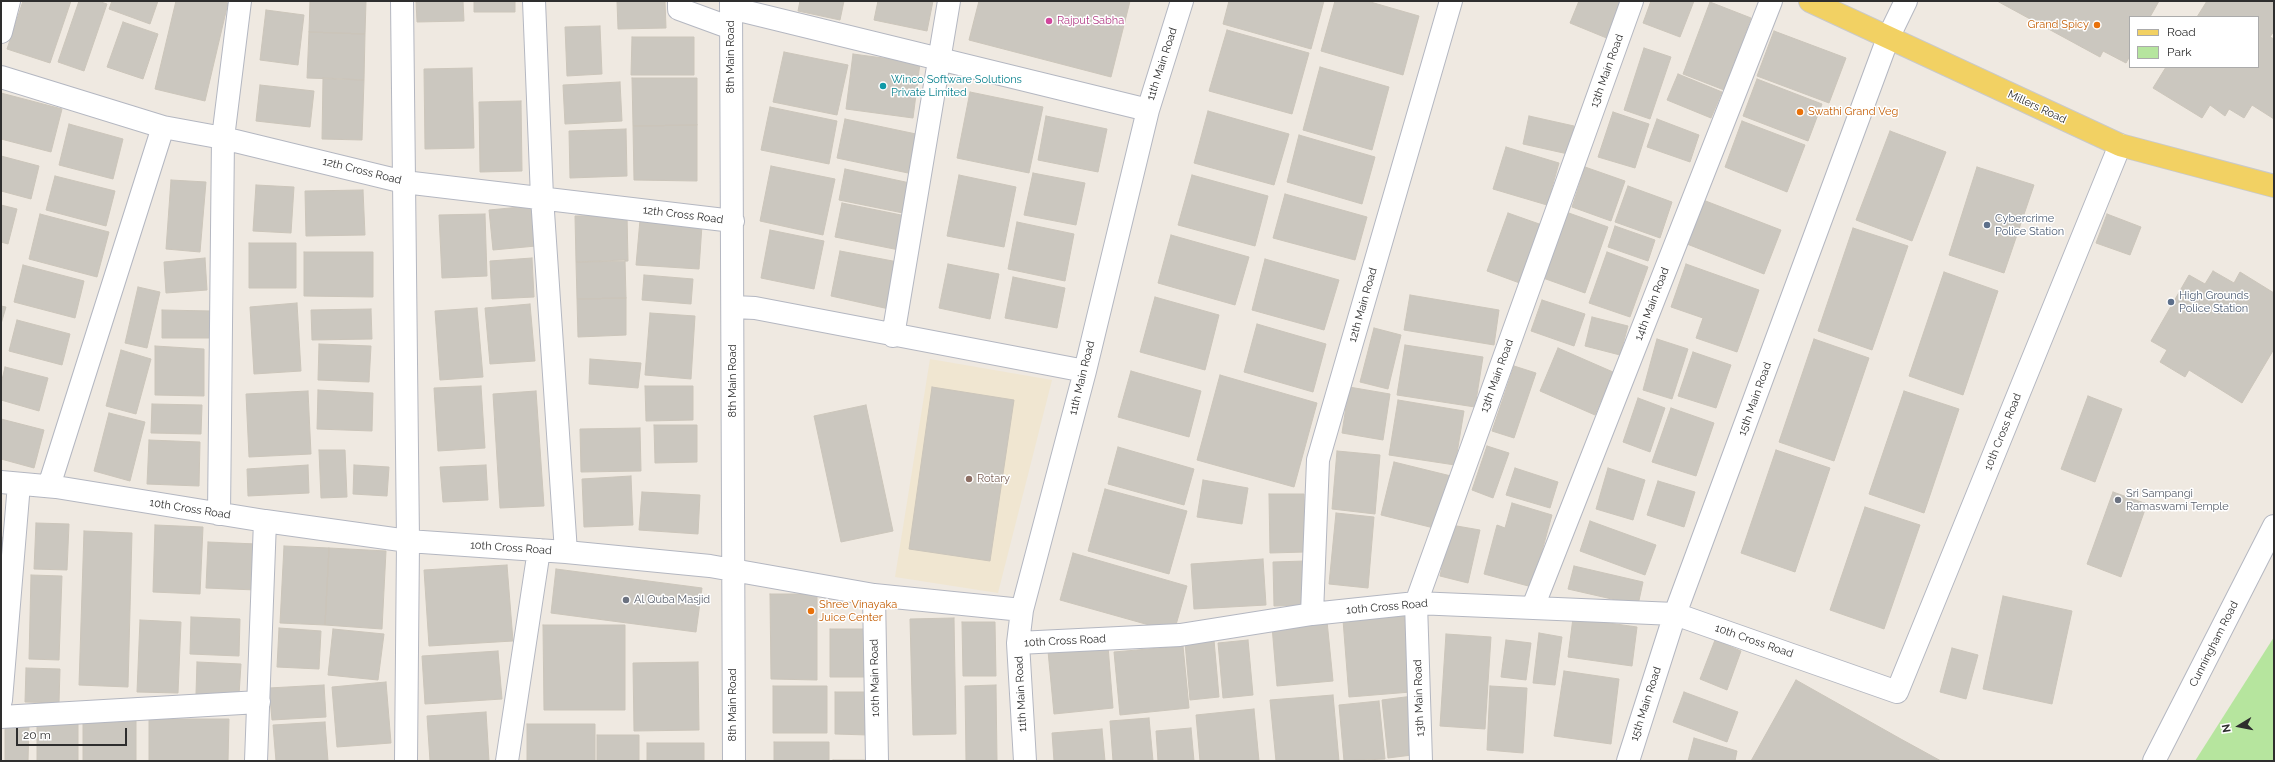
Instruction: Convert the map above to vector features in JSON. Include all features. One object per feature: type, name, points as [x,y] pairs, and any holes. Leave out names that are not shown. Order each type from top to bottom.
[{"type":"main road","name":"Millers Road","points":[[1823,4],[1888,38],[2120,145],[2274,186]]},
{"type":"street","points":[[1,32],[9,1]]},
{"type":"street","points":[[219,514],[223,138],[240,1]]},
{"type":"street","points":[[402,1],[408,541],[406,761]]},
{"type":"street","points":[[534,1],[542,197],[566,552]]},
{"type":"street","points":[[679,1],[679,9],[731,12],[760,8],[940,58],[1148,110]]},
{"type":"street","points":[[893,336],[949,1]]},
{"type":"street","name":"11th Main Road","points":[[1025,761],[1018,644],[1022,610],[1085,371],[1148,110],[1182,1]]},
{"type":"street","name":"12th Main Road","points":[[1312,614],[1318,460],[1451,1]]},
{"type":"street","name":"13th Main Road","points":[[1422,761],[1416,603],[1632,1]]},
{"type":"street","name":"14th Main Road","points":[[1533,607],[1771,1]]},
{"type":"street","name":"15th Main Road","points":[[1628,761],[1675,614],[1888,38],[1906,1]]},
{"type":"street","name":"8th Main Road","points":[[731,12],[734,307],[734,761]]},
{"type":"street","name":"12th Cross Road","points":[[1,77],[163,127],[223,138],[404,182],[542,197],[733,221]]},
{"type":"street","points":[[49,486],[163,127]]},
{"type":"street","name":"10th Cross Road","points":[[1018,644],[1180,634],[1312,614],[1416,603],[1675,614],[1897,692],[2120,145]]},
{"type":"street","points":[[734,307],[755,308],[893,336],[1085,371]]},
{"type":"street","points":[[1,700],[10,483]]},
{"type":"street","name":"10th Cross Road","points":[[10,483],[49,486],[265,522],[408,541],[566,552],[733,569],[874,595],[1022,610]]},
{"type":"street","points":[[256,761],[265,522]]},
{"type":"street","name":"Cunningham Road","points":[[2154,761],[2274,526]]},
{"type":"street","points":[[508,761],[540,550]]},
{"type":"street","name":"10th Main Road","points":[[874,595],[877,761]]},
{"type":"street","points":[[1,717],[259,702]]},
{"type":"shaded area","name":"Rotary","points":[[930,359],[1052,380],[998,593],[895,577]]},
{"type":"green space","points":[[2274,637],[2274,761],[2195,761]]},
{"type":"building","points":[[23,1],[71,1],[50,63],[7,49]]},
{"type":"building","points":[[79,1],[98,1],[107,4],[84,71],[58,62]]},
{"type":"building","points":[[112,1],[158,1],[150,24],[109,9]]},
{"type":"building","points":[[176,1],[219,1],[228,3],[205,101],[155,89]]},
{"type":"building","points":[[310,1],[366,1],[365,34],[309,32]]},
{"type":"building","points":[[416,1],[463,1],[464,21],[417,22]]},
{"type":"building","points":[[474,1],[515,1],[515,12],[474,12]]},
{"type":"building","points":[[617,1],[665,1],[666,28],[618,29]]},
{"type":"building","points":[[800,1],[844,1],[840,20],[798,11]]},
{"type":"building","points":[[878,1],[933,1],[927,31],[874,20]]},
{"type":"building","name":"Rajput Sabha","points":[[979,1],[1130,1],[1111,77],[969,40]]},
{"type":"building","points":[[1229,1],[1324,1],[1311,49],[1223,24]]},
{"type":"building","points":[[1335,1],[1367,1],[1419,16],[1403,75],[1321,51]]},
{"type":"building","points":[[1579,1],[1624,1],[1609,39],[1570,23]]},
{"type":"building","points":[[1651,1],[1694,1],[1680,37],[1643,23]]},
{"type":"building","points":[[1997,1],[2159,1],[2151,16],[2129,16],[2129,58],[2126,63],[2103,51],[2100,57]]},
{"type":"building","points":[[2207,1],[2270,1],[2274,3],[2274,31],[2270,37],[2274,39],[2274,119],[2252,105],[2244,118],[2229,109],[2225,116],[2210,105],[2202,118],[2153,88],[2165,68],[2259,68],[2259,16],[2198,16]]},
{"type":"building","points":[[1710,2],[1751,18],[1724,90],[1683,74]]},
{"type":"building","points":[[266,10],[304,15],[298,65],[260,60]]},
{"type":"building","points":[[123,22],[158,34],[143,79],[107,67]]},
{"type":"building","points":[[600,26],[602,74],[567,76],[565,27]]},
{"type":"building","points":[[1227,30],[1309,53],[1292,114],[1209,91]]},
{"type":"building","points":[[1774,31],[1846,58],[1829,103],[1757,76]]},
{"type":"building","points":[[309,32],[365,34],[364,80],[307,78]]},
{"type":"building","points":[[632,37],[694,37],[694,75],[631,75]]},
{"type":"building","points":[[1644,48],[1671,57],[1650,119],[1624,110]]},
{"type":"building","points":[[784,52],[848,65],[837,115],[773,102]]},
{"type":"building","name":"Winco Software Solutions Private Limited","points":[[853,54],[920,63],[913,118],[846,109]]},
{"type":"building","points":[[1320,67],[1389,87],[1372,150],[1303,130]]},
{"type":"building","points":[[472,68],[474,148],[425,149],[424,69]]},
{"type":"building","points":[[1678,74],[1722,92],[1711,118],[1667,100]]},
{"type":"building","points":[[323,78],[364,80],[362,140],[322,139]]},
{"type":"building","points":[[632,78],[697,78],[697,125],[633,126]]},
{"type":"building","points":[[1757,79],[1822,104],[1808,141],[1743,116]]},
{"type":"building","points":[[620,82],[622,121],[565,124],[563,85]]},
{"type":"building","points":[[260,85],[314,91],[310,127],[256,121]]},
{"type":"building","points":[[970,92],[1043,107],[1029,173],[957,158]]},
{"type":"building","points":[[1,93],[62,109],[51,152],[1,139]]},
{"type":"building","points":[[521,101],[522,171],[480,172],[479,102]]},
{"type":"building","points":[[770,107],[837,121],[829,164],[761,150]]},
{"type":"building","points":[[1208,111],[1289,134],[1274,185],[1194,163]]},
{"type":"building","points":[[1613,112],[1649,124],[1635,168],[1598,157]]},
{"type":"building","points":[[1046,116],[1107,129],[1098,172],[1038,160]]},
{"type":"building","points":[[1529,116],[1574,126],[1568,154],[1523,144]]},
{"type":"building","points":[[845,119],[916,134],[908,173],[837,158]]},
{"type":"building","points":[[1657,119],[1699,135],[1690,162],[1647,147]]},
{"type":"building","points":[[1742,121],[1805,145],[1787,192],[1725,167]]},
{"type":"building","points":[[69,124],[123,139],[113,179],[59,165]]},
{"type":"building","points":[[697,125],[697,181],[634,180],[633,126]]},
{"type":"building","points":[[626,129],[627,176],[570,178],[569,131]]},
{"type":"building","points":[[1890,131],[1946,152],[1912,241],[1856,220]]},
{"type":"building","points":[[1299,135],[1375,157],[1362,204],[1287,182]]},
{"type":"building","points":[[1506,147],[1559,163],[1547,205],[1493,189]]},
{"type":"building","points":[[1,156],[39,166],[31,199],[1,191]]},
{"type":"building","points":[[771,166],[835,179],[823,235],[760,221]]},
{"type":"building","points":[[1585,167],[1625,181],[1611,221],[1572,207]]},
{"type":"building","points":[[1977,167],[2034,185],[2004,273],[1949,255]]},
{"type":"building","points":[[845,169],[910,183],[903,213],[839,200]]},
{"type":"building","points":[[1033,173],[1085,183],[1076,225],[1024,215]]},
{"type":"building","points":[[959,175],[1016,187],[1004,247],[947,236]]},
{"type":"building","points":[[1192,175],[1268,196],[1255,246],[1178,225]]},
{"type":"building","points":[[55,176],[115,191],[106,226],[46,210]]},
{"type":"building","points":[[171,180],[206,182],[200,252],[166,249]]},
{"type":"building","points":[[256,185],[294,187],[291,233],[253,231]]},
{"type":"building","points":[[1628,186],[1672,202],[1660,238],[1615,222]]},
{"type":"building","points":[[363,190],[365,235],[306,236],[305,191]]},
{"type":"building","points":[[1285,194],[1367,217],[1355,260],[1273,238]]},
{"type":"building","points":[[1703,200],[1781,230],[1764,274],[1687,244]]},
{"type":"building","points":[[842,203],[906,216],[899,250],[835,237]]},
{"type":"building","points":[[1,205],[17,209],[8,244],[1,242]]},
{"type":"building","points":[[531,206],[536,246],[493,250],[489,210]]},
{"type":"building","points":[[1566,212],[1608,227],[1585,293],[1543,278]]},
{"type":"building","points":[[1508,213],[1545,226],[1525,285],[1487,271]]},
{"type":"building","points":[[40,214],[109,232],[97,277],[29,259]]},
{"type":"building","points":[[485,214],[487,276],[442,278],[439,215]]},
{"type":"building","points":[[2107,214],[2141,227],[2130,255],[2096,243]]},
{"type":"building","points":[[627,215],[628,261],[576,262],[575,216]]},
{"type":"building","points":[[640,220],[702,225],[699,269],[636,265]]},
{"type":"building","points":[[1017,222],[1074,234],[1065,281],[1008,269]]},
{"type":"building","points":[[1615,226],[1655,240],[1648,261],[1608,247]]},
{"type":"building","points":[[1853,228],[1908,246],[1872,350],[1818,331]]},
{"type":"building","points":[[770,230],[824,241],[814,289],[761,278]]},
{"type":"building","points":[[1171,235],[1249,257],[1235,305],[1158,283]]},
{"type":"building","points":[[249,243],[296,243],[296,288],[249,288]]},
{"type":"building","points":[[840,251],[898,262],[889,309],[831,296]]},
{"type":"building","points":[[304,252],[373,252],[373,297],[304,296]]},
{"type":"building","points":[[1607,252],[1648,267],[1630,317],[1589,303]]},
{"type":"building","points":[[205,258],[207,290],[166,293],[164,262]]},
{"type":"building","points":[[532,258],[534,297],[492,299],[490,261]]},
{"type":"building","points":[[1265,259],[1339,280],[1324,330],[1252,310]]},
{"type":"building","points":[[625,260],[626,298],[577,299],[576,262]]},
{"type":"building","points":[[948,264],[999,274],[990,319],[939,308]]},
{"type":"building","points":[[1686,264],[1759,290],[1737,352],[1696,338],[1703,318],[1671,307]]},
{"type":"building","points":[[23,265],[84,281],[75,318],[14,302]]},
{"type":"building","points":[[2213,271],[2234,283],[2240,272],[2274,293],[2274,349],[2242,403],[2189,370],[2185,377],[2160,362],[2167,350],[2151,341],[2189,275],[2205,284]]},
{"type":"building","points":[[1944,272],[1998,291],[1963,395],[1909,376]]},
{"type":"building","points":[[644,275],[693,279],[691,304],[642,300]]},
{"type":"building","points":[[1013,277],[1065,288],[1057,328],[1005,318]]},
{"type":"building","points":[[138,287],[160,292],[147,348],[125,343]]},
{"type":"building","points":[[1410,295],[1499,310],[1494,345],[1404,330]]},
{"type":"building","points":[[1155,297],[1219,315],[1205,370],[1140,352]]},
{"type":"building","points":[[626,298],[626,335],[578,337],[577,299]]},
{"type":"building","points":[[1542,300],[1585,314],[1574,346],[1531,331]]},
{"type":"building","points":[[297,303],[301,371],[254,374],[250,307]]},
{"type":"building","points":[[530,304],[535,361],[490,364],[485,308]]},
{"type":"building","points":[[1,306],[6,307],[1,324]]},
{"type":"building","points":[[477,308],[483,377],[440,380],[435,311]]},
{"type":"building","points":[[371,309],[372,339],[312,340],[311,310]]},
{"type":"building","points":[[162,310],[212,311],[212,338],[162,338]]},
{"type":"building","points":[[650,313],[695,316],[691,379],[645,375]]},
{"type":"building","points":[[1592,317],[1628,326],[1620,355],[1585,346]]},
{"type":"building","points":[[17,320],[70,334],[62,365],[9,351]]},
{"type":"building","points":[[1257,324],[1326,344],[1313,392],[1244,372]]},
{"type":"building","points":[[1374,328],[1401,335],[1388,389],[1360,382]]},
{"type":"building","points":[[1657,339],[1688,349],[1672,399],[1643,390]]},
{"type":"building","points":[[1814,339],[1869,358],[1834,461],[1779,442]]},
{"type":"building","points":[[319,344],[371,346],[369,382],[318,380]]},
{"type":"building","points":[[1405,345],[1483,357],[1475,407],[1397,395]]},
{"type":"building","points":[[155,346],[204,349],[204,396],[155,395]]},
{"type":"building","points":[[1558,348],[1613,372],[1595,415],[1540,391]]},
{"type":"building","points":[[121,350],[151,359],[136,414],[106,406]]},
{"type":"building","points":[[1693,352],[1731,365],[1716,408],[1678,396]]},
{"type":"building","points":[[590,359],[641,363],[638,388],[589,384]]},
{"type":"building","points":[[1514,366],[1536,373],[1514,438],[1492,431]]},
{"type":"building","points":[[5,367],[48,378],[39,411],[1,400],[1,384]]},
{"type":"building","points":[[1131,371],[1201,391],[1189,437],[1118,417]]},
{"type":"building","points":[[1220,375],[1317,403],[1294,487],[1197,460]]},
{"type":"building","points":[[481,386],[485,448],[438,451],[434,388]]},
{"type":"building","points":[[645,386],[693,386],[693,420],[646,421]]},
{"type":"building","points":[[932,387],[1014,400],[990,561],[909,549]]},
{"type":"building","points":[[1349,387],[1390,394],[1383,440],[1342,433]]},
{"type":"building","points":[[318,390],[373,393],[372,431],[317,429]]},
{"type":"building","points":[[308,391],[311,454],[249,457],[246,394]]},
{"type":"building","points":[[536,391],[544,506],[500,508],[493,394]]},
{"type":"building","points":[[1904,391],[1959,409],[1924,513],[1869,494]]},
{"type":"building","points":[[2088,396],[2122,409],[2095,482],[2061,469]]},
{"type":"building","points":[[1638,398],[1665,408],[1650,452],[1623,442]]},
{"type":"building","points":[[1398,400],[1464,411],[1455,465],[1389,455]]},
{"type":"building","points":[[152,404],[202,405],[201,434],[151,433]]},
{"type":"building","points":[[866,405],[893,531],[841,542],[814,416]]},
{"type":"building","points":[[1671,408],[1714,423],[1696,476],[1652,462]]},
{"type":"building","points":[[109,413],[145,422],[130,481],[94,471]]},
{"type":"building","points":[[1,419],[44,430],[34,468],[1,459]]},
{"type":"building","points":[[654,425],[697,425],[697,462],[655,463]]},
{"type":"building","points":[[640,428],[641,471],[581,472],[580,429]]},
{"type":"building","points":[[149,440],[200,442],[199,486],[147,484]]},
{"type":"building","points":[[1487,446],[1509,453],[1493,498],[1472,490]]},
{"type":"building","points":[[1118,447],[1194,469],[1184,505],[1108,484]]},
{"type":"building","points":[[319,450],[345,450],[347,497],[321,498]]},
{"type":"building","points":[[1776,450],[1830,468],[1795,572],[1741,553]]},
{"type":"building","points":[[1337,451],[1380,455],[1375,514],[1332,509]]},
{"type":"building","points":[[1394,462],[1451,476],[1438,529],[1381,515]]},
{"type":"building","points":[[308,465],[309,493],[248,496],[247,469]]},
{"type":"building","points":[[354,465],[389,467],[387,496],[353,494]]},
{"type":"building","points":[[486,465],[488,500],[443,502],[440,467]]},
{"type":"building","points":[[1515,468],[1558,482],[1550,508],[1506,495]]},
{"type":"building","points":[[1608,468],[1645,480],[1633,520],[1596,509]]},
{"type":"building","points":[[631,476],[633,525],[584,527],[582,479]]},
{"type":"building","points":[[1203,480],[1248,488],[1242,524],[1197,517]]},
{"type":"building","points":[[1658,481],[1695,492],[1684,527],[1647,515]]},
{"type":"building","points":[[1105,489],[1187,511],[1169,574],[1088,551]]},
{"type":"building","points":[[642,492],[700,495],[698,534],[639,530]]},
{"type":"building","points":[[2113,492],[2147,504],[2121,577],[2087,564]]},
{"type":"building","points":[[1269,494],[1304,494],[1305,552],[1270,553]]},
{"type":"building","points":[[1512,503],[1552,515],[1532,587],[1484,574],[1497,525],[1505,528]]},
{"type":"building","points":[[1865,507],[1920,525],[1884,629],[1830,610]]},
{"type":"building","points":[[1336,513],[1374,517],[1368,588],[1329,584]]},
{"type":"building","points":[[1590,521],[1656,545],[1645,575],[1580,551]]},
{"type":"building","points":[[36,523],[69,524],[67,570],[34,569]]},
{"type":"building","points":[[155,525],[203,527],[200,594],[153,592]]},
{"type":"building","points":[[1451,525],[1480,530],[1468,583],[1440,576]]},
{"type":"building","points":[[84,531],[132,533],[128,687],[79,685]]},
{"type":"building","points":[[1,537],[8,538],[1,573]]},
{"type":"building","points":[[208,542],[257,544],[256,590],[206,588]]},
{"type":"building","points":[[284,546],[329,548],[325,625],[280,623]]},
{"type":"building","points":[[329,548],[386,551],[382,629],[325,625]]},
{"type":"building","points":[[1073,553],[1187,586],[1174,632],[1060,600]]},
{"type":"building","points":[[1263,559],[1266,605],[1194,609],[1191,564]]},
{"type":"building","points":[[1305,561],[1306,605],[1274,606],[1273,562]]},
{"type":"building","points":[[507,565],[513,641],[429,646],[424,570]]},
{"type":"building","points":[[1574,566],[1643,582],[1638,605],[1568,589]]},
{"type":"building","name":"Al Quba Masjid","points":[[556,569],[702,588],[696,632],[551,613]]},
{"type":"building","points":[[31,575],[62,576],[59,660],[29,659]]},
{"type":"building","points":[[770,594],[817,594],[817,680],[771,679]]},
{"type":"building","points":[[2003,596],[2072,611],[2052,704],[1983,689]]},
{"type":"building","points":[[1404,614],[1411,692],[1349,697],[1343,620]]},
{"type":"building","points":[[191,617],[240,619],[239,656],[190,654]]},
{"type":"building","points":[[954,618],[956,734],[913,735],[910,619]]},
{"type":"building","points":[[1573,618],[1637,627],[1632,666],[1568,657]]},
{"type":"building","points":[[140,620],[181,622],[178,693],[137,692]]},
{"type":"building","points":[[1327,621],[1333,681],[1277,686],[1272,626]]},
{"type":"building","points":[[962,622],[995,622],[996,676],[963,676]]},
{"type":"building","points":[[543,625],[625,625],[625,710],[544,710]]},
{"type":"building","points":[[279,628],[321,631],[319,669],[277,667]]},
{"type":"building","points":[[333,629],[384,634],[378,680],[328,675]]},
{"type":"building","points":[[830,629],[865,629],[865,677],[830,677]]},
{"type":"building","points":[[1539,633],[1562,637],[1555,685],[1533,683]]},
{"type":"building","points":[[1446,634],[1491,637],[1485,729],[1440,726]]},
{"type":"building","points":[[1214,640],[1219,697],[1190,700],[1185,642]]},
{"type":"building","points":[[1248,640],[1253,695],[1223,698],[1218,643]]},
{"type":"building","points":[[1506,640],[1531,643],[1526,680],[1501,677]]},
{"type":"building","points":[[1715,640],[1741,651],[1727,690],[1700,679]]},
{"type":"building","points":[[1108,646],[1113,708],[1054,714],[1048,651]]},
{"type":"building","points":[[1183,646],[1189,708],[1120,715],[1114,652]]},
{"type":"building","points":[[1952,648],[1978,655],[1966,699],[1940,692]]},
{"type":"building","points":[[498,651],[502,699],[425,704],[422,656]]},
{"type":"building","points":[[197,662],[241,664],[239,695],[196,694]]},
{"type":"building","points":[[698,662],[699,730],[634,731],[633,663]]},
{"type":"building","points":[[26,668],[60,669],[59,703],[25,702]]},
{"type":"building","points":[[1564,671],[1619,679],[1611,744],[1554,736]]},
{"type":"building","points":[[1796,680],[1899,738],[1941,761],[1751,761]]},
{"type":"building","points":[[386,682],[391,743],[337,747],[332,687]]},
{"type":"building","points":[[324,685],[326,717],[272,720],[269,688]]},
{"type":"building","points":[[996,685],[997,761],[966,761],[965,686]]},
{"type":"building","points":[[773,686],[827,686],[827,733],[773,733]]},
{"type":"building","points":[[1490,686],[1527,688],[1523,753],[1487,750]]},
{"type":"building","points":[[835,692],[868,692],[868,735],[835,734]]},
{"type":"building","points":[[1684,692],[1738,712],[1727,742],[1673,722]]},
{"type":"building","points":[[1333,695],[1339,761],[1276,761],[1270,700]]},
{"type":"building","points":[[1413,696],[1420,754],[1388,758],[1382,700]]},
{"type":"building","points":[[1379,701],[1385,759],[1344,761],[1339,705]]},
{"type":"building","points":[[1254,709],[1259,761],[1200,761],[1196,715]]},
{"type":"building","points":[[486,712],[489,761],[430,761],[427,716]]},
{"type":"building","points":[[83,717],[136,717],[136,761],[83,761]]},
{"type":"building","points":[[37,718],[78,718],[78,761],[37,761]]},
{"type":"building","points":[[1149,718],[1153,761],[1113,761],[1110,721]]},
{"type":"building","points":[[149,719],[229,719],[228,761],[149,761]]},
{"type":"building","points":[[325,722],[328,761],[276,761],[273,725]]},
{"type":"building","points":[[527,724],[595,724],[595,761],[527,761]]},
{"type":"building","points":[[5,726],[29,726],[28,761],[5,761]]},
{"type":"building","points":[[1191,728],[1194,761],[1158,761],[1156,731]]},
{"type":"building","points":[[1102,729],[1105,761],[1054,761],[1052,733]]},
{"type":"building","points":[[597,735],[639,735],[639,761],[597,761]]},
{"type":"building","points":[[1694,738],[1737,751],[1735,761],[1688,761]]},
{"type":"building","points":[[774,742],[829,742],[829,761],[774,761]]},
{"type":"building","points":[[647,743],[704,743],[704,761],[647,761]]},
{"type":"building","points":[[865,760],[865,761],[833,761]]},
{"type":"place","name":"Rajput Sabha","points":[[1049,21]]},
{"type":"place","name":"Grand Spicy","points":[[2097,25]]},
{"type":"place","name":"Winco Software Solutions Private Limited","points":[[883,86]]},
{"type":"place","name":"Swathi Grand Veg","points":[[1800,112]]},
{"type":"place","name":"Cybercrime Police Station","points":[[1987,225]]},
{"type":"place","name":"High Grounds Police Station","points":[[2171,302]]},
{"type":"place","name":"Rotary","points":[[969,479]]},
{"type":"place","name":"Sri Sampangi Ramaswami Temple","points":[[2118,500]]},
{"type":"place","name":"Al Quba Masjid","points":[[626,600]]},
{"type":"place","name":"Shree Vinayaka Juice Center","points":[[811,611]]}]
